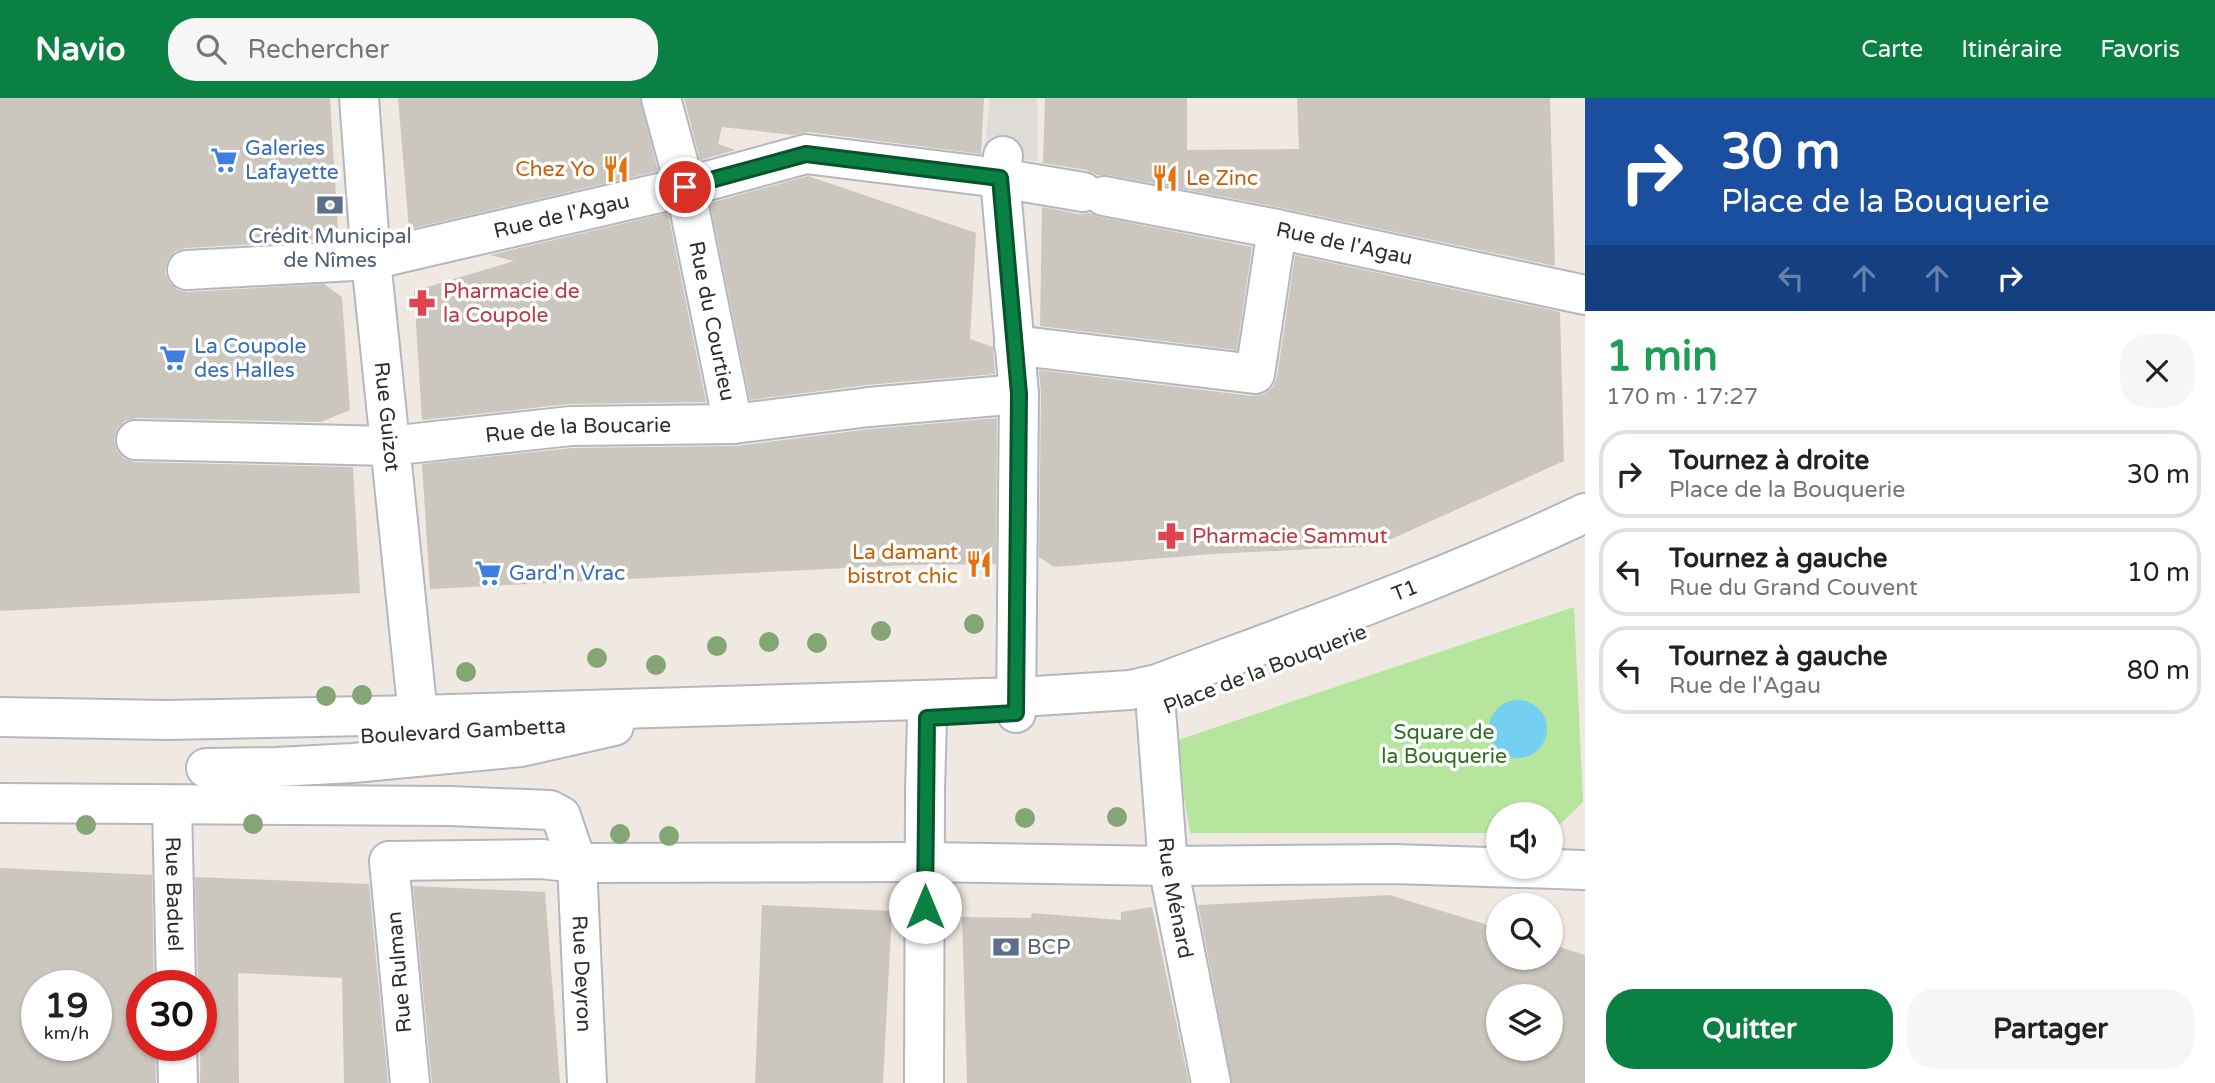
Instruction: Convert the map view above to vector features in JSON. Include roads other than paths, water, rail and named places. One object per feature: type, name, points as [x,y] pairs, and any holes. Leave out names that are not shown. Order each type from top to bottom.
[{"type":"street","name":"Rue Guizot","points":[[359,98],[371,260],[419,725]]},
{"type":"street","name":"Rue du Courtieu","points":[[661,98],[685,187],[733,424]]},
{"type":"street","name":"Rue de l'Agau","points":[[187,271],[371,260],[685,187],[806,154],[1002,167],[1093,194],[1277,229],[1585,295]]},
{"type":"street","points":[[1002,167],[1019,394],[1015,705]]},
{"type":"street","points":[[1014,345],[1255,374],[1277,229]]},
{"type":"street","name":"Rue de la Boucarie","points":[[136,440],[390,446],[571,426],[733,424],[869,407],[1019,394]]},
{"type":"street","name":"T1","points":[[1015,705],[1157,684],[1366,606],[1538,536],[1585,513]]},
{"type":"street","name":"Place de la Bouquerie","points":[[929,709],[1015,705],[1156,710],[1445,601],[1585,540]]},
{"type":"street","points":[[0,717],[419,725],[929,709],[924,1083]]},
{"type":"street","name":"Boulevard Gambetta","points":[[0,737],[163,739],[419,725],[626,723],[929,709]]},
{"type":"street","name":"Rue Ménard","points":[[1156,710],[1168,866],[1211,1083]]},
{"type":"street","points":[[206,768],[353,763],[521,747],[626,723]]},
{"type":"street","points":[[0,803],[450,806],[550,810],[561,816],[577,863],[925,862],[1168,866],[1394,864],[1585,870]]},
{"type":"street","name":"Rue Baduel","points":[[172,805],[176,970]]},
{"type":"street","name":"Rue Rulman","points":[[410,1083],[389,861],[541,859],[577,863]]},
{"type":"street","name":"Rue Deyron","points":[[577,863],[587,1083]]},
{"type":"street","points":[[177,1061],[178,1083]]},
{"type":"water","points":[[1518,700],[1529,702],[1542,713],[1547,729],[1545,740],[1534,753],[1518,758],[1507,756],[1494,745],[1489,729],[1491,718],[1502,705]]},
{"type":"place","name":"Galeries Lafayette","points":[[224,160]]},
{"type":"place","name":"Chez Yo","points":[[616,169]]},
{"type":"place","name":"Le Zinc","points":[[1165,178]]},
{"type":"place","name":"Crédit Municipal de Nîmes","points":[[330,205]]},
{"type":"place","name":"Pharmacie de la Coupole","points":[[422,303]]},
{"type":"place","name":"La Coupole des Halles","points":[[173,358]]},
{"type":"place","name":"Pharmacie Sammut","points":[[1171,536]]},
{"type":"place","name":"La damant bistrot chic","points":[[979,564]]},
{"type":"place","name":"Gard'n Vrac","points":[[488,573]]},
{"type":"place","name":"BCP","points":[[1006,947]]},
{"type":"park label","name":"Square de la Bouquerie","points":[[1444,744]]}]
